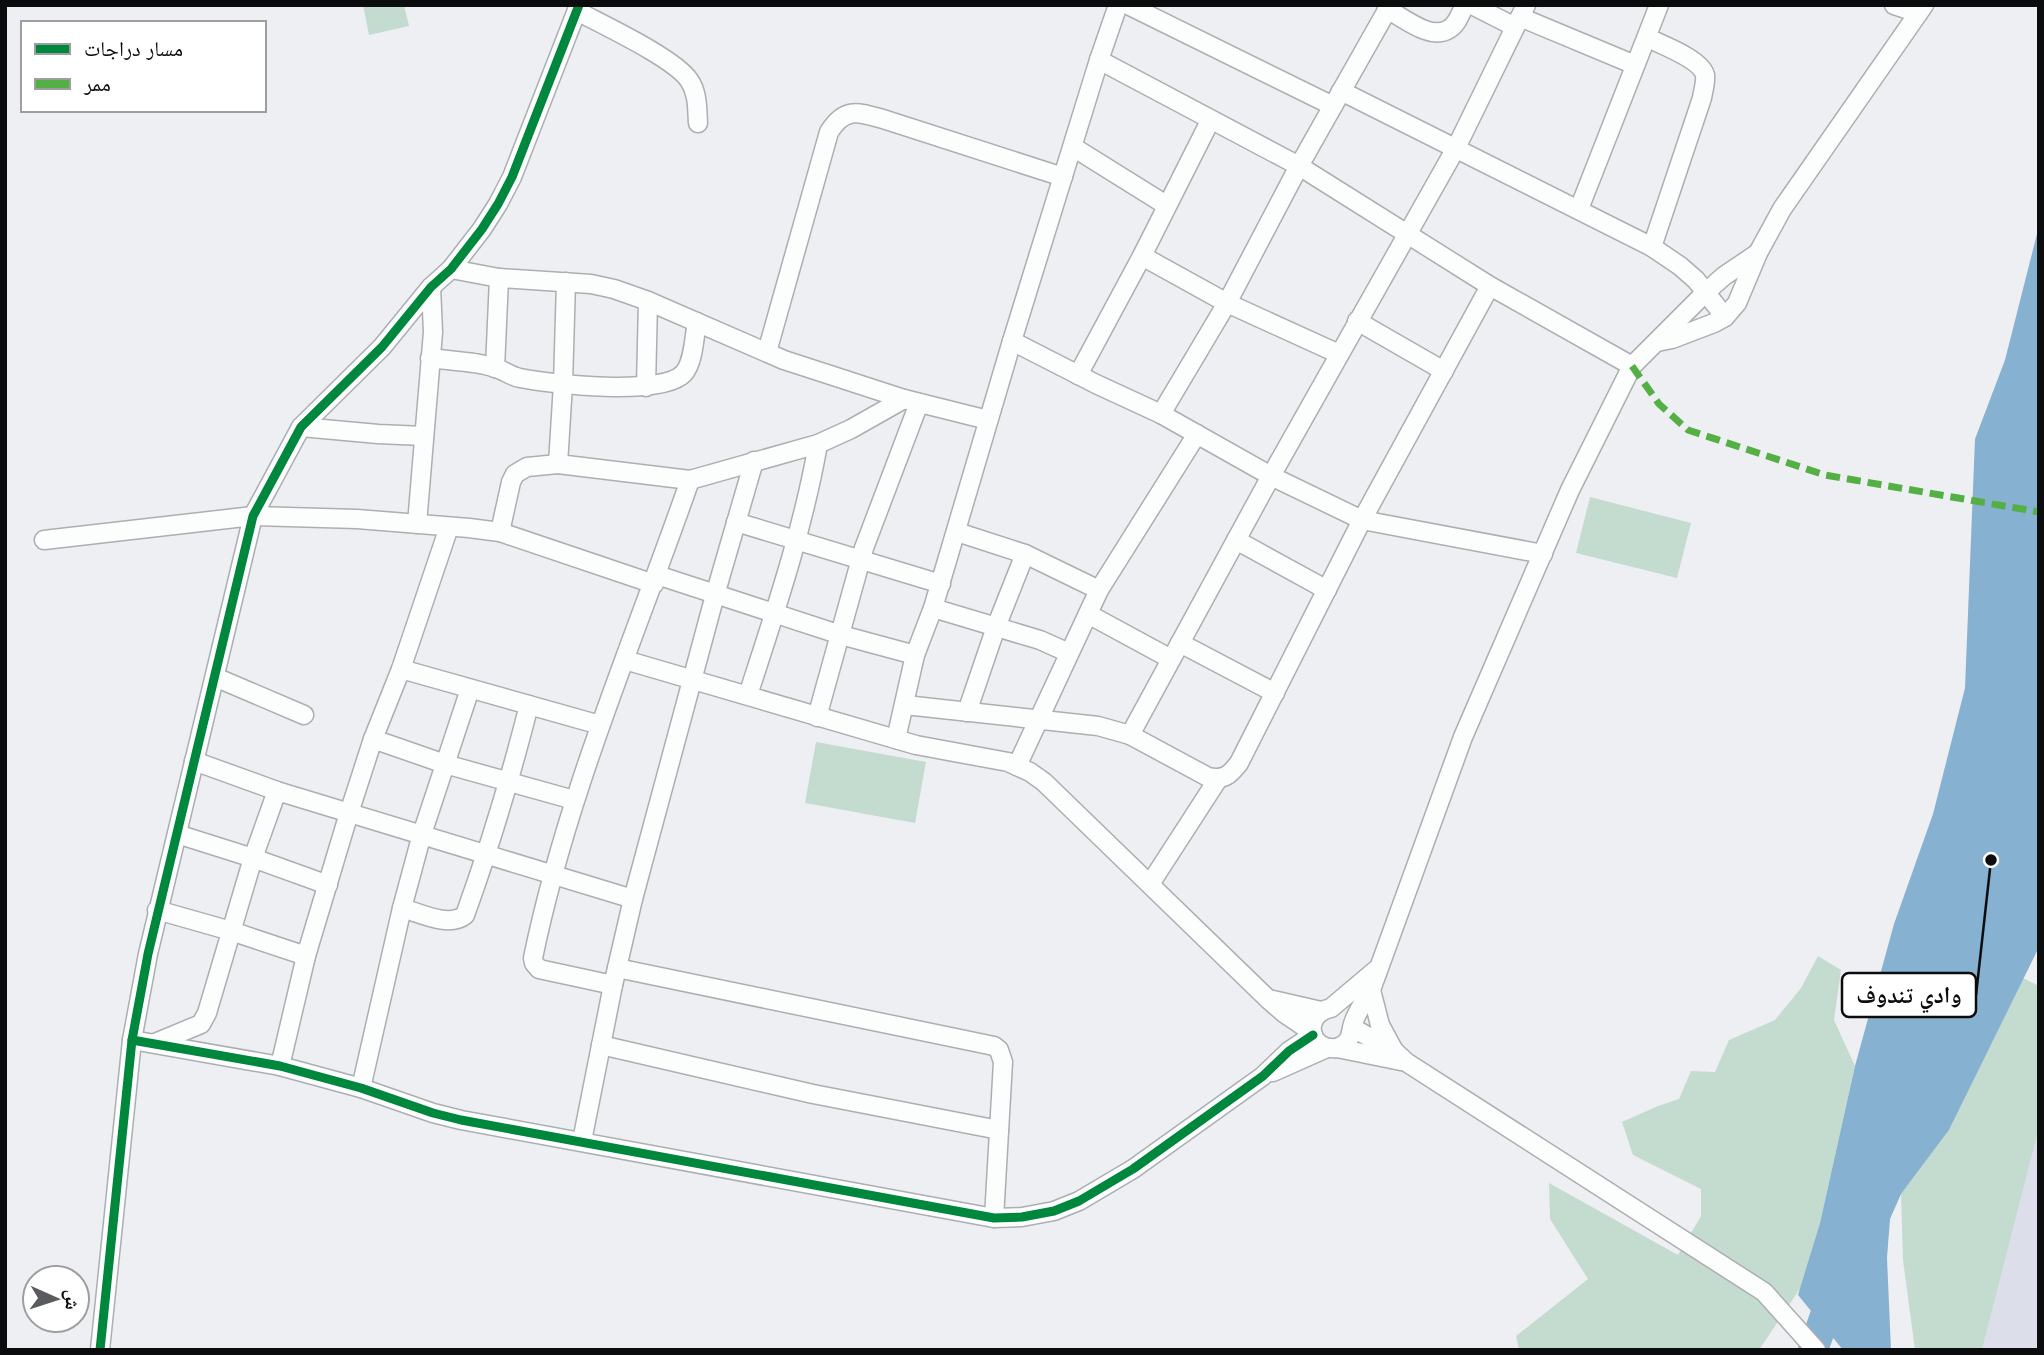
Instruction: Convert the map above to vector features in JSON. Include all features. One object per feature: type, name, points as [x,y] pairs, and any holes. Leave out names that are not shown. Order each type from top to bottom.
[{"type":"street","points":[[897,739],[915,654],[941,584],[1012,341],[1098,60],[1118,5]]},
{"type":"street","points":[[1128,5],[1337,99],[1456,148],[1653,247],[1696,280],[1725,317]]},
{"type":"street","points":[[1161,414],[1227,303],[1299,166],[1389,7],[1430,33],[1448,30],[1453,26],[1465,5]]},
{"type":"street","points":[[1472,5],[1521,16],[1635,65]]},
{"type":"street","points":[[1579,209],[1660,5]]},
{"type":"street","points":[[1657,342],[1672,340],[1714,323],[1725,317],[1737,303],[1758,253],[1782,209],[1921,9],[1894,5]]},
{"type":"street","points":[[100,1350],[132,1040],[157,911],[253,516],[301,427],[382,347],[431,287],[451,269],[487,220],[512,177],[578,8],[677,66],[690,81],[696,96],[698,122]]},
{"type":"street","points":[[1130,735],[1357,321],[1456,148],[1521,16]]},
{"type":"street","points":[[1647,38],[1688,58],[1705,73],[1705,83],[1653,247]]},
{"type":"street","points":[[1098,60],[1299,166],[1490,286],[1632,366]]},
{"type":"street","points":[[767,352],[829,132],[835,122],[847,114],[858,113],[886,121],[1063,177]]},
{"type":"street","points":[[1078,375],[1210,121]]},
{"type":"street","points":[[1073,147],[1166,205]]},
{"type":"street","points":[[1263,1076],[1346,1043],[1371,990],[1463,737],[1570,490],[1632,366],[1706,292],[1758,253]]},
{"type":"street","points":[[1142,256],[1227,303],[1339,354]]},
{"type":"street","points":[[451,269],[499,278],[591,284],[614,289],[784,360],[911,401],[988,420]]},
{"type":"street","points":[[495,368],[499,278]]},
{"type":"street","points":[[558,464],[566,282]]},
{"type":"street","points":[[1150,884],[1218,779],[1232,773],[1239,763],[1362,520],[1490,286]]},
{"type":"street","points":[[417,524],[433,332],[431,287]]},
{"type":"street","points":[[646,387],[648,301]]},
{"type":"street","points":[[1357,321],[1444,371]]},
{"type":"street","points":[[430,358],[495,368],[523,379],[563,384],[646,387],[669,383],[685,372],[689,365],[697,322]]},
{"type":"street","points":[[1012,341],[1161,414],[1271,476],[1362,520],[1543,554]]},
{"type":"street","points":[[500,533],[515,474],[520,469],[558,464],[690,480],[818,444],[911,401]]},
{"type":"street","points":[[817,717],[860,561],[911,401]]},
{"type":"street","points":[[301,427],[378,435],[424,436]]},
{"type":"street","points":[[1017,766],[1100,590],[1197,434]]},
{"type":"street","points":[[748,695],[797,542],[818,444]]},
{"type":"street","points":[[582,1142],[633,899],[754,461]]},
{"type":"street","points":[[690,480],[574,800],[553,875],[534,953],[534,964],[539,969],[615,977],[994,1046],[999,1050],[1003,1062],[994,1218]]},
{"type":"street","points":[[44,540],[253,516],[338,517],[500,533],[655,580],[775,612],[841,635],[915,654]]},
{"type":"street","points":[[736,522],[941,584]]},
{"type":"street","points":[[280,1066],[306,956],[349,813],[449,527]]},
{"type":"street","points":[[957,532],[1025,554],[1100,590]]},
{"type":"street","points":[[1237,540],[1327,590]]},
{"type":"street","points":[[967,712],[1025,554]]},
{"type":"street","points":[[933,608],[1040,640],[1069,653]]},
{"type":"street","points":[[1088,614],[1171,659]]},
{"type":"street","points":[[1180,643],[1275,693]]},
{"type":"street","points":[[625,660],[916,745],[1008,762],[1030,772],[1044,782],[1269,1000],[1312,1033],[1318,1043],[1332,1048],[1400,1057]]},
{"type":"street","points":[[401,669],[600,725]]},
{"type":"street","points":[[215,677],[304,715]]},
{"type":"street","points":[[361,1088],[402,908],[422,834],[470,689]]},
{"type":"street","points":[[402,908],[449,921],[459,920],[465,915],[509,783],[529,705]]},
{"type":"street","points":[[905,705],[1098,726],[1130,735],[1195,771],[1218,779]]},
{"type":"street","points":[[373,739],[445,764],[574,800]]},
{"type":"street","points":[[194,761],[277,791],[633,899]]},
{"type":"street","points":[[155,1043],[201,1024],[207,1013],[253,858],[277,791]]},
{"type":"street","points":[[177,834],[328,885]]},
{"type":"street","points":[[157,911],[231,931],[306,956]]},
{"type":"street","points":[[132,1040],[280,1066],[361,1088],[433,1113],[994,1218],[1022,1217],[1054,1211],[1079,1201],[1133,1169],[1263,1076],[1312,1033],[1313,1020],[1379,968]]},
{"type":"street","points":[[1371,990],[1380,1025],[1400,1057]]},
{"type":"street","points":[[1269,1000],[1326,1009],[1336,1008],[1347,1013],[1352,1026],[1764,1292],[1816,1350]]},
{"type":"street","points":[[601,1045],[813,1094],[999,1130]]},
{"type":"shaded area","points":[[2039,1128],[2039,1350],[1982,1350]]},
{"type":"green space","points":[[363,5],[404,5],[409,26],[369,35]]},
{"type":"green space","points":[[1590,497],[1691,523],[1677,578],[1576,553]]},
{"type":"green space","points":[[816,742],[926,762],[915,823],[805,803]]},
{"type":"green space","points":[[1818,956],[1841,970],[1834,1020],[1855,1066],[1820,1223],[1801,1287],[1759,1350],[1519,1350],[1516,1336],[1588,1279],[1550,1219],[1549,1183],[1678,1255],[1701,1216],[1701,1189],[1633,1155],[1622,1122],[1679,1099],[1691,1071],[1715,1072],[1729,1040],[1775,1020],[1801,988]]},
{"type":"green space","points":[[2023,978],[2039,986],[2039,1128],[1982,1350],[1915,1350],[1903,1260],[1901,1194],[1949,1130]]},
{"type":"water","points":[[2039,226],[2039,947],[1949,1130],[1901,1194],[1890,1219],[1887,1258],[1891,1350],[1843,1350],[1798,1295],[1820,1223],[1855,1066],[1894,924],[1933,814],[1965,688],[1975,439],[2005,360]]},
{"type":"waterway","points":[[1813,1350],[1835,1287]]},
{"type":"marked path","points":[[1632,366],[1659,404],[1688,430],[1825,475],[2039,512]]},
{"type":"cycle path","points":[[100,1350],[132,1040],[148,954],[253,516],[301,427],[382,347],[431,287],[451,269],[498,204],[512,177],[579,5]]},
{"type":"cycle path","points":[[132,1040],[280,1066],[461,1120],[994,1218],[1022,1217],[1054,1211],[1079,1201],[1133,1169],[1263,1076],[1289,1051],[1313,1035]]},
{"type":"place","name":"وادي تندوف","points":[[1991,860]]}]
